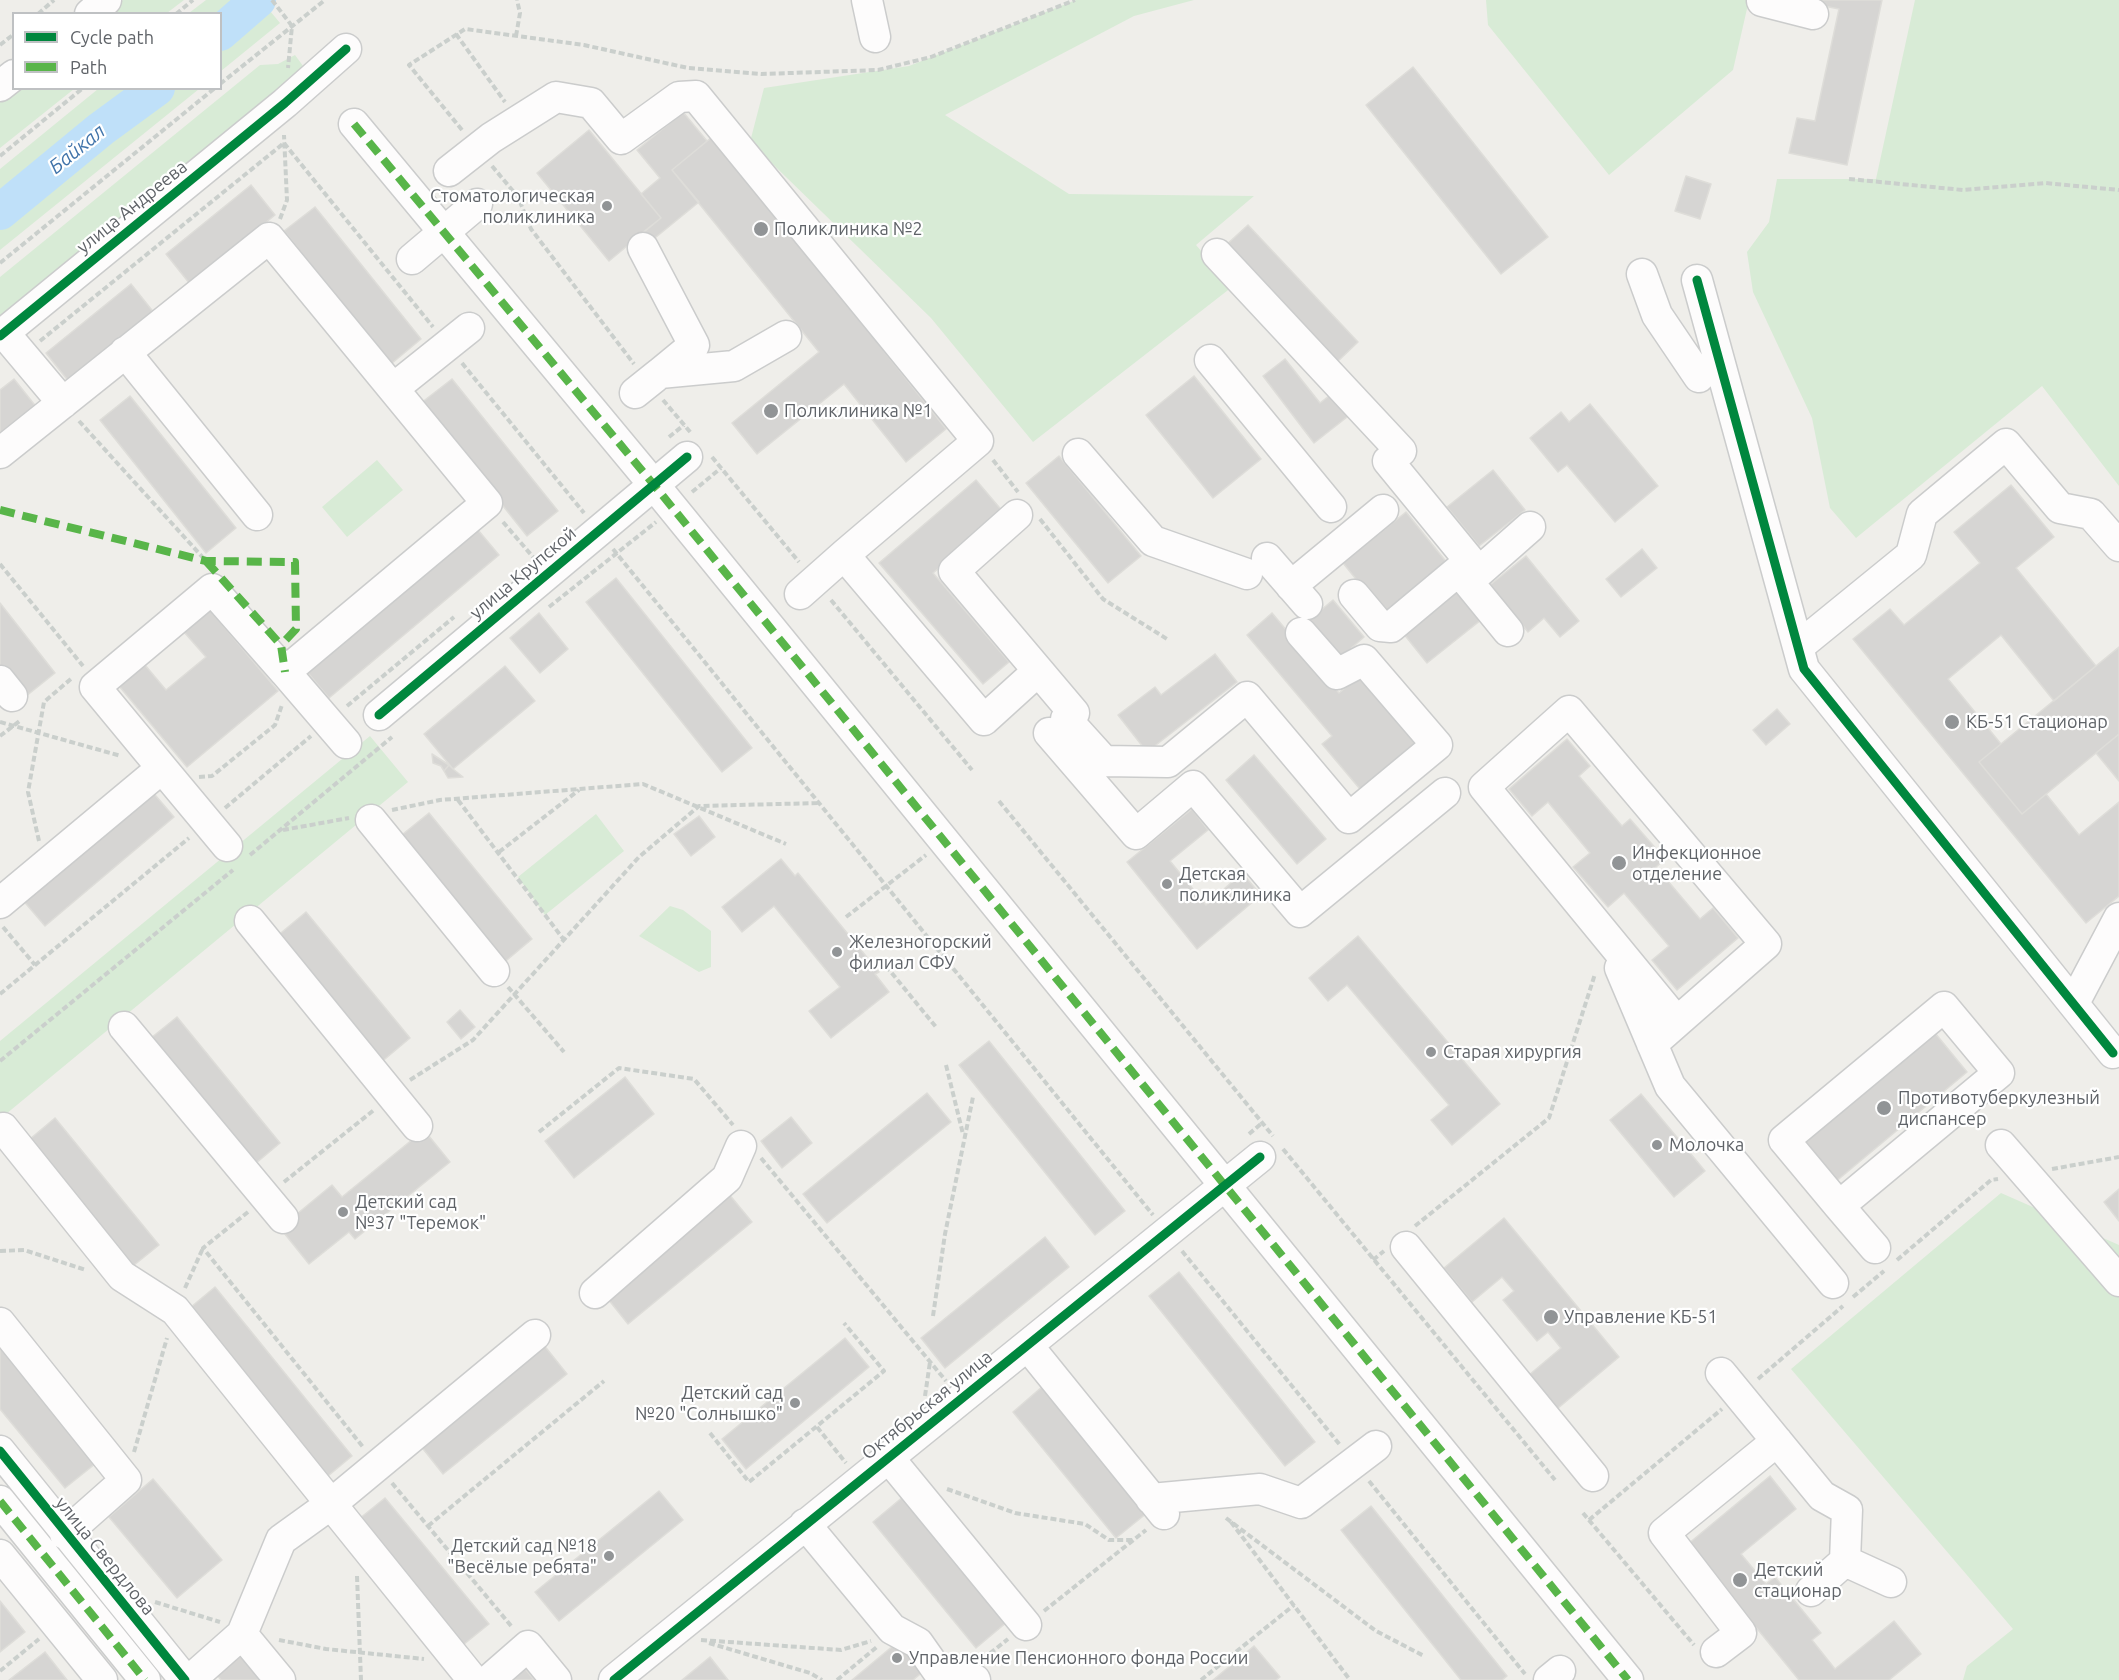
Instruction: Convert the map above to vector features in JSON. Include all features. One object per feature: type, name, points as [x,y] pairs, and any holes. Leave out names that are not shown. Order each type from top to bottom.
[{"type":"street","points":[[92,12],[106,0]]},
{"type":"street","points":[[867,0],[875,37]]},
{"type":"street","points":[[1762,1],[1813,14]]},
{"type":"street","name":"улица Андреева","points":[[9,341],[346,49]]},
{"type":"street","points":[[0,86],[12,77]]},
{"type":"street","points":[[449,171],[477,148],[556,97],[591,103],[621,139],[679,97],[696,96],[978,441],[807,587]]},
{"type":"street","points":[[354,124],[654,485],[1628,1680]]},
{"type":"street","points":[[412,259],[477,204]]},
{"type":"street","points":[[0,453],[269,237],[487,503],[288,676]]},
{"type":"street","points":[[643,248],[694,345],[648,383]]},
{"type":"street","points":[[1217,254],[1395,456],[1508,631]]},
{"type":"street","points":[[1642,274],[1657,315],[1699,377]]},
{"type":"street","points":[[1697,280],[1804,669],[2114,1053]]},
{"type":"street","points":[[648,383],[734,366],[786,336]]},
{"type":"street","points":[[394,387],[458,337]]},
{"type":"street","points":[[9,341],[63,403]]},
{"type":"street","points":[[125,352],[257,515]]},
{"type":"street","points":[[1210,360],[1331,507]]},
{"type":"street","points":[[1798,647],[1911,555],[1922,514],[2006,444],[2060,508],[2091,514],[2119,546]]},
{"type":"street","name":"улица Крупской","points":[[380,715],[697,450]]},
{"type":"street","points":[[1063,722],[1104,761],[1168,762],[1247,697],[1349,818],[1437,745],[1364,660],[1337,674],[1300,608],[1257,566],[1153,540],[1078,454]]},
{"type":"street","points":[[1025,509],[954,571],[1038,671],[1063,722],[1136,834],[1193,786],[1300,912],[1445,793]]},
{"type":"street","points":[[1300,608],[1383,510]]},
{"type":"street","points":[[1465,566],[1480,571],[1530,527]]},
{"type":"street","points":[[844,555],[984,720],[1038,671]]},
{"type":"street","points":[[1354,595],[1380,626],[1391,627],[1465,566]]},
{"type":"street","points":[[235,858],[95,687],[212,589],[288,676],[359,749]]},
{"type":"street","points":[[1652,1044],[1766,944],[1569,711],[1484,787],[1677,1022]]},
{"type":"street","points":[[0,903],[45,865],[167,773]]},
{"type":"street","points":[[371,820],[494,970]]},
{"type":"street","points":[[2074,1003],[2119,918]]},
{"type":"street","points":[[250,921],[417,1126]]},
{"type":"street","points":[[1607,937],[1670,1086],[1833,1283]]},
{"type":"street","points":[[1839,1206],[1999,1073],[1944,1007],[1784,1140],[1839,1206],[1875,1248]]},
{"type":"street","points":[[124,1027],[274,1208]]},
{"type":"street","points":[[3,1128],[122,1276],[175,1310],[466,1672]]},
{"type":"street","points":[[595,1293],[727,1178],[745,1143]]},
{"type":"street","points":[[2001,1144],[2119,1281]]},
{"type":"street","name":"Октябрьская улица","points":[[634,1674],[805,1524],[1260,1157]]},
{"type":"street","points":[[1402,1241],[1593,1476]]},
{"type":"street","points":[[0,1323],[126,1480],[65,1534]]},
{"type":"street","points":[[190,1680],[242,1634],[281,1540],[331,1504],[535,1335]]},
{"type":"street","points":[[1028,1346],[1157,1507],[1260,1489],[1301,1503],[1365,1454]]},
{"type":"street","points":[[1730,1384],[1822,1496],[1847,1510],[1845,1561],[1811,1591]]},
{"type":"street","points":[[1707,1652],[1741,1633],[1664,1533],[1777,1441]]},
{"type":"street","name":"улица Свердлова","points":[[0,1451],[185,1680]]},
{"type":"street","points":[[888,1457],[1026,1625]]},
{"type":"street","points":[[0,1501],[145,1680]]},
{"type":"street","points":[[805,1524],[892,1629],[918,1643],[957,1678]]},
{"type":"street","points":[[0,1555],[102,1680]]},
{"type":"street","points":[[1845,1561],[1891,1582]]},
{"type":"street","points":[[242,1634],[280,1680]]},
{"type":"street","points":[[489,1680],[528,1646],[556,1680]]},
{"type":"path","points":[[40,12],[54,0]]},
{"type":"path","points":[[178,12],[193,0]]},
{"type":"path","points":[[272,0],[292,26]]},
{"type":"path","points":[[222,82],[325,0]]},
{"type":"path","points":[[516,36],[520,13],[517,0]]},
{"type":"path","points":[[972,770],[807,587],[697,450],[531,230],[518,197],[410,65],[465,29],[584,45],[688,68],[760,74],[878,70],[931,57],[1075,0]]},
{"type":"path","points":[[456,34],[518,120]]},
{"type":"path","points":[[0,45],[12,36]]},
{"type":"path","points":[[0,156],[81,90]]},
{"type":"path","points":[[0,263],[213,90]]},
{"type":"path","points":[[9,341],[284,143]]},
{"type":"path","points":[[269,237],[279,223],[287,200],[284,143]]},
{"type":"path","points":[[284,143],[458,337],[599,531],[1167,1232],[1365,1454],[1530,1680]]},
{"type":"path","points":[[1849,179],[1963,190],[2045,183],[2119,190]]},
{"type":"path","points":[[63,403],[206,561]]},
{"type":"path","points":[[978,441],[1025,509],[1103,599],[1167,639]]},
{"type":"path","points":[[487,503],[548,574]]},
{"type":"path","points":[[0,564],[84,668],[44,702],[28,792],[45,865]]},
{"type":"path","points":[[4,700],[39,734],[167,773],[212,776],[275,725],[288,676]]},
{"type":"path","points":[[0,1061],[359,749]]},
{"type":"path","points":[[441,800],[643,784],[786,844]]},
{"type":"path","points":[[499,852],[580,789]]},
{"type":"path","points":[[458,799],[564,940]]},
{"type":"path","points":[[126,1480],[175,1310],[203,1248],[274,1208],[392,1095],[415,1077],[473,1040],[639,857],[699,806],[819,803]]},
{"type":"path","points":[[846,917],[943,840]]},
{"type":"path","points":[[0,924],[35,965]]},
{"type":"path","points":[[1373,1260],[1402,1241],[1549,1118],[1607,937]]},
{"type":"path","points":[[886,966],[936,1027]]},
{"type":"path","points":[[494,970],[564,1052]]},
{"type":"path","points":[[946,1065],[964,1138]]},
{"type":"path","points":[[539,1132],[619,1068],[694,1079],[946,1382]]},
{"type":"path","points":[[933,1316],[945,1234],[973,1097]]},
{"type":"path","points":[[1589,1520],[1730,1384],[1990,1180]]},
{"type":"path","points":[[203,1248],[377,1466],[528,1646]]},
{"type":"path","points":[[0,1251],[24,1250],[106,1276],[116,1268]]},
{"type":"path","points":[[710,1433],[749,1482],[817,1427],[884,1371],[844,1323]]},
{"type":"path","points":[[924,1400],[930,1362]]},
{"type":"path","points":[[428,1526],[604,1381]]},
{"type":"path","points":[[817,1427],[846,1464]]},
{"type":"path","points":[[940,1486],[1015,1513],[1085,1524],[1109,1540],[1135,1540]]},
{"type":"path","points":[[957,1678],[1135,1540],[1157,1507]]},
{"type":"path","points":[[1583,1513],[1707,1652]]},
{"type":"path","points":[[1218,1518],[1228,1519],[1376,1631],[1424,1656]]},
{"type":"path","points":[[1228,1519],[1350,1680]]},
{"type":"path","points":[[355,1533],[362,1652],[361,1680]]},
{"type":"path","points":[[155,1602],[240,1628],[242,1634],[362,1652],[466,1672]]},
{"type":"path","points":[[1201,1680],[1294,1605]]},
{"type":"path","points":[[822,1680],[802,1670],[700,1640],[841,1650],[896,1632]]},
{"type":"path","points":[[837,1680],[896,1632]]},
{"type":"path","points":[[0,1671],[41,1637]]},
{"type":"green space","points":[[123,0],[184,0],[168,12],[109,12]]},
{"type":"green space","points":[[206,0],[261,0],[280,23],[222,70],[222,12],[190,12]]},
{"type":"green space","points":[[1076,0],[1194,0],[1134,16],[945,115],[1069,194],[1254,196],[1196,245],[1232,287],[1033,442],[931,318],[750,142],[764,88],[909,66]]},
{"type":"green space","points":[[1486,0],[1749,0],[1733,70],[1609,175],[1488,25]]},
{"type":"green space","points":[[1915,0],[2119,0],[2119,486],[2042,386],[1856,538],[1830,508],[1812,418],[1753,292],[1747,252],[1769,222],[1777,179],[1876,179]]},
{"type":"green space","points":[[295,55],[306,70],[0,321],[0,277],[260,65],[278,64]]},
{"type":"green space","points":[[14,90],[73,90],[0,148],[0,101]]},
{"type":"green space","points":[[97,90],[198,90],[0,250],[0,169]]},
{"type":"green space","points":[[377,460],[403,490],[347,537],[322,507]]},
{"type":"green space","points":[[370,736],[408,782],[0,1119],[0,1041]]},
{"type":"green space","points":[[596,814],[624,851],[545,915],[518,877]]},
{"type":"green space","points":[[670,906],[683,910],[711,931],[711,967],[699,972],[639,936]]},
{"type":"green space","points":[[2001,1193],[2119,1245],[2119,1680],[1963,1680],[1967,1666],[2013,1629],[1791,1369]]},
{"type":"building","points":[[1820,0],[1882,0],[1847,165],[1789,153],[1797,118],[1815,121],[1839,9],[1819,5]]},
{"type":"building","points":[[1413,67],[1548,237],[1501,274],[1366,105]]},
{"type":"building","points":[[683,112],[707,141],[672,170],[699,202],[650,242],[642,233],[661,218],[641,194],[660,178],[637,150]]},
{"type":"building","name":"Стоматологическая поликлиника","points":[[589,130],[661,218],[609,261],[537,173]]},
{"type":"building","points":[[712,137],[859,320],[864,316],[889,347],[884,351],[946,429],[906,462],[844,384],[757,454],[732,423],[819,352],[672,170]]},
{"type":"building","points":[[1686,176],[1711,184],[1700,219],[1675,211]]},
{"type":"building","points":[[251,185],[275,215],[190,284],[166,254]]},
{"type":"building","points":[[315,207],[421,339],[391,364],[284,231]]},
{"type":"building","points":[[1248,225],[1358,342],[1335,364],[1225,246]]},
{"type":"building","points":[[131,284],[155,314],[70,383],[46,353]]},
{"type":"building","points":[[1285,359],[1320,403],[1334,392],[1351,414],[1314,443],[1263,376]]},
{"type":"building","points":[[1194,376],[1261,459],[1213,498],[1146,415]]},
{"type":"building","points":[[14,379],[38,409],[0,440],[0,390]]},
{"type":"building","points":[[452,379],[558,511],[527,536],[421,403]]},
{"type":"building","points":[[130,396],[236,528],[206,553],[100,420]]},
{"type":"building","points":[[1590,404],[1658,486],[1615,522],[1567,465],[1558,472],[1530,438],[1561,412],[1569,422]]},
{"type":"building","points":[[1059,456],[1141,556],[1108,583],[1026,483]]},
{"type":"building","points":[[1493,470],[1525,510],[1479,546],[1447,507]]},
{"type":"building","points":[[976,480],[1004,513],[933,573],[1009,662],[983,684],[879,563]]},
{"type":"building","name":"КБ-51 Стационар","points":[[2011,485],[2054,537],[2016,568],[2096,666],[2054,701],[2001,635],[1948,679],[2001,744],[1979,762],[2022,814],[2046,794],[2079,835],[2119,802],[2119,896],[2086,923],[1853,639],[1890,609],[1904,625],[1980,563],[1954,532]]},
{"type":"building","points":[[1406,512],[1448,564],[1385,615],[1343,563]]},
{"type":"building","points":[[473,524],[499,555],[329,698],[303,667]]},
{"type":"building","points":[[1642,549],[1657,568],[1621,597],[1606,579]]},
{"type":"building","points":[[1526,556],[1579,621],[1560,637],[1544,618],[1528,632],[1490,585]]},
{"type":"building","points":[[616,578],[752,748],[722,772],[586,602]]},
{"type":"building","points":[[1456,589],[1481,620],[1427,663],[1403,633]]},
{"type":"building","points":[[1333,600],[1364,637],[1340,658],[1308,621]]},
{"type":"building","points":[[0,603],[55,673],[25,697],[0,666]]},
{"type":"building","points":[[210,610],[278,691],[187,767],[119,686],[145,665],[166,690],[206,657],[184,632]]},
{"type":"building","points":[[539,613],[568,649],[540,673],[510,638]]},
{"type":"building","points":[[1272,613],[1339,693],[1359,676],[1421,749],[1365,795],[1322,744],[1332,736],[1247,635]]},
{"type":"building","name":"КБ-51 Стационар","points":[[2119,647],[2119,734],[2022,814],[1979,762]]},
{"type":"building","points":[[1215,654],[1237,682],[1147,752],[1118,715],[1155,687],[1161,695]]},
{"type":"building","points":[[505,666],[535,701],[453,769],[424,734]]},
{"type":"building","points":[[1777,709],[1790,724],[1766,745],[1753,730]]},
{"type":"building","name":"КБ-51 Стационар","points":[[2119,734],[2119,781],[2096,753]]},
{"type":"building","name":"Инфекционное отделение","points":[[1567,739],[1590,766],[1579,776],[1622,826],[1630,819],[1665,859],[1656,867],[1700,919],[1713,908],[1738,938],[1677,990],[1652,960],[1669,946],[1624,893],[1608,907],[1573,867],[1590,853],[1548,802],[1532,816],[1509,789]]},
{"type":"building","points":[[432,754],[449,765],[444,771],[441,766],[433,763]]},
{"type":"building","points":[[1254,755],[1326,839],[1297,864],[1226,780]]},
{"type":"building","points":[[449,765],[463,777],[448,778],[444,771]]},
{"type":"building","points":[[150,789],[174,817],[45,926],[21,898]]},
{"type":"building","name":"Детская поликлиника","points":[[1192,809],[1208,830],[1170,861],[1206,905],[1242,873],[1261,895],[1197,949],[1127,862]]},
{"type":"building","points":[[429,813],[532,939],[501,965],[398,838]]},
{"type":"building","points":[[699,816],[715,837],[691,856],[674,834]]},
{"type":"building","name":"Железногорский филиал СФУ","points":[[781,859],[795,876],[798,873],[879,972],[875,974],[889,992],[831,1038],[809,1011],[840,987],[774,906],[742,932],[722,907]]},
{"type":"building","points":[[306,912],[410,1038],[379,1064],[276,937]]},
{"type":"building","name":"Старая хирургия","points":[[1358,936],[1500,1104],[1452,1145],[1431,1120],[1449,1105],[1347,985],[1328,1001],[1309,978]]},
{"type":"building","points":[[460,1010],[475,1027],[461,1039],[447,1022]]},
{"type":"building","points":[[177,1017],[280,1143],[249,1169],[146,1042]]},
{"type":"building","name":"Противотуберкулезный диспансер","points":[[1935,1033],[1967,1072],[1834,1183],[1801,1143]]},
{"type":"building","points":[[989,1041],[1125,1211],[1095,1235],[959,1065]]},
{"type":"building","points":[[625,1077],[654,1114],[574,1178],[545,1141]]},
{"type":"building","points":[[927,1093],[951,1122],[827,1223],[803,1194]]},
{"type":"building","name":"Молочка","points":[[1641,1094],[1705,1171],[1674,1197],[1610,1120]]},
{"type":"building","points":[[791,1117],[812,1143],[782,1168],[761,1141]]},
{"type":"building","points":[[55,1118],[159,1245],[128,1270],[24,1144]]},
{"type":"building","name":"Детский сад №37 \"Теремок\"","points":[[424,1130],[450,1162],[355,1239],[349,1232],[309,1264],[280,1228],[332,1185],[342,1197]]},
{"type":"building","points":[[2119,1189],[2119,1221],[2104,1202]]},
{"type":"building","points":[[728,1193],[752,1222],[628,1324],[604,1294]]},
{"type":"building","name":"Управление КБ-51","points":[[1504,1218],[1619,1357],[1557,1409],[1529,1375],[1561,1348],[1548,1332],[1537,1341],[1503,1300],[1514,1291],[1502,1277],[1472,1302],[1444,1268]]},
{"type":"building","points":[[1045,1237],[1069,1267],[945,1368],[921,1338]]},
{"type":"building","points":[[1179,1272],[1315,1442],[1285,1466],[1149,1296]]},
{"type":"building","points":[[215,1287],[352,1456],[322,1481],[185,1312]]},
{"type":"building","name":"Детский сад №20 \"Солнышко\"","points":[[845,1338],[869,1367],[746,1469],[722,1439]]},
{"type":"building","points":[[543,1344],[567,1374],[443,1474],[420,1445]]},
{"type":"building","points":[[0,1346],[95,1464],[65,1488],[0,1409]]},
{"type":"building","points":[[1043,1386],[1147,1513],[1116,1538],[1013,1412]]},
{"type":"building","name":"Детский стационар","points":[[1770,1476],[1796,1509],[1741,1554],[1766,1584],[1775,1577],[1821,1633],[1812,1640],[1835,1669],[1894,1621],[1921,1654],[1889,1680],[1799,1680],[1688,1544]]},
{"type":"building","points":[[153,1479],[222,1560],[177,1598],[109,1517]]},
{"type":"building","name":"Детский сад №18 \"Весёлые ребята\"","points":[[659,1491],[683,1520],[559,1621],[535,1592]]},
{"type":"building","points":[[904,1496],[1007,1622],[976,1648],[873,1522]]},
{"type":"building","points":[[385,1498],[489,1624],[458,1649],[354,1523]]},
{"type":"building","points":[[1371,1506],[1507,1676],[1502,1680],[1461,1680],[1341,1530]]},
{"type":"building","points":[[0,1601],[25,1632],[0,1652]]},
{"type":"building","points":[[900,1640],[925,1670],[913,1680],[852,1680]]},
{"type":"building","points":[[1254,1646],[1280,1677],[1276,1680],[1213,1680]]},
{"type":"building","points":[[246,1649],[271,1680],[221,1680],[216,1674]]},
{"type":"building","points":[[45,1652],[67,1680],[9,1680]]},
{"type":"building","points":[[710,1657],[728,1680],[682,1680]]},
{"type":"building","points":[[522,1665],[534,1680],[503,1680]]},
{"type":"waterway","name":"Байкал","points":[[222,31],[258,0]]},
{"type":"waterway","name":"Байкал","points":[[0,212],[101,129],[154,90]]},
{"type":"marked path","points":[[354,124],[654,485],[1628,1680]]},
{"type":"marked path","points":[[0,510],[206,561],[295,562],[296,629],[281,645]]},
{"type":"marked path","points":[[206,561],[281,645],[285,672]]},
{"type":"marked path","points":[[0,1501],[145,1680]]},
{"type":"cycle path","points":[[0,336],[285,103],[346,49]]},
{"type":"cycle path","points":[[1697,280],[1804,669],[2113,1053]]},
{"type":"cycle path","points":[[379,715],[687,457]]},
{"type":"cycle path","points":[[614,1680],[1260,1157]]},
{"type":"cycle path","points":[[0,1451],[185,1680]]},
{"type":"place","name":"Стоматологическая поликлиника","points":[[607,206]]},
{"type":"place","name":"Поликлиника №2","points":[[761,229]]},
{"type":"place","name":"Поликлиника №1","points":[[771,411]]},
{"type":"place","name":"КБ-51 Стационар","points":[[1952,722]]},
{"type":"place","name":"Инфекционное отделение","points":[[1619,863]]},
{"type":"place","name":"Детская поликлиника","points":[[1167,884]]},
{"type":"place","name":"Железногорский филиал СФУ","points":[[837,952]]},
{"type":"place","name":"Старая хирургия","points":[[1431,1052]]},
{"type":"place","name":"Противотуберкулезный диспансер","points":[[1884,1108]]},
{"type":"place","name":"Молочка","points":[[1657,1145]]},
{"type":"place","name":"Детский сад №37 \"Теремок\"","points":[[343,1212]]},
{"type":"place","name":"Управление КБ-51","points":[[1551,1317]]},
{"type":"place","name":"Детский сад №20 \"Солнышко\"","points":[[795,1403]]},
{"type":"place","name":"Детский сад №18 \"Весёлые ребята\"","points":[[609,1556]]},
{"type":"place","name":"Детский стационар","points":[[1740,1580]]},
{"type":"place","name":"Управление Пенсионного фонда России","points":[[897,1658]]}]
